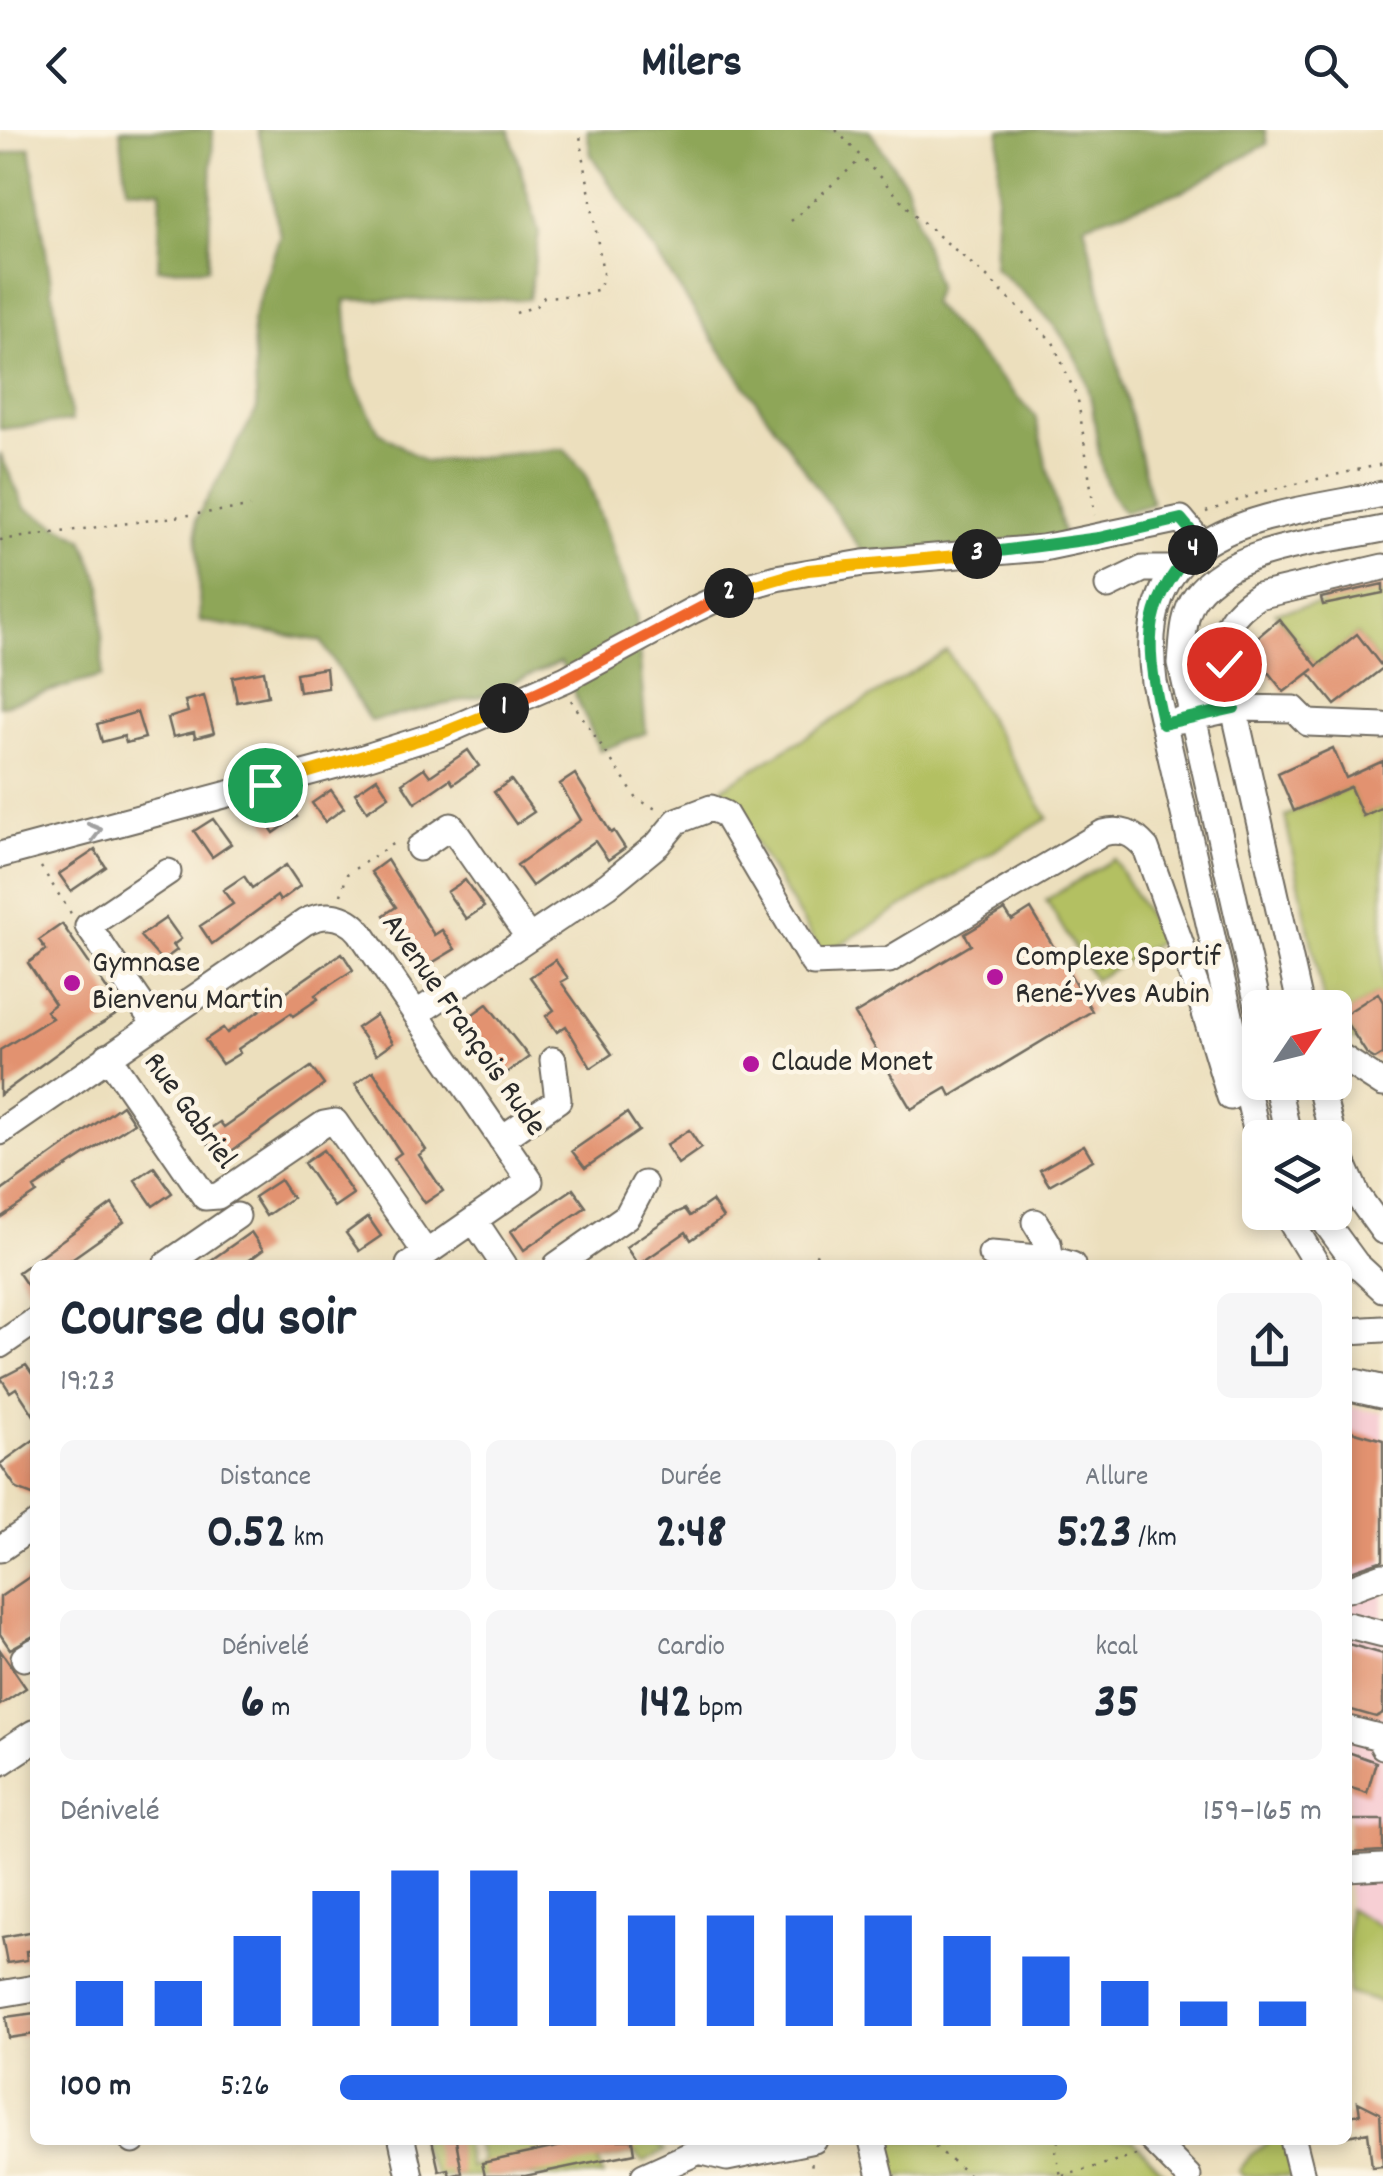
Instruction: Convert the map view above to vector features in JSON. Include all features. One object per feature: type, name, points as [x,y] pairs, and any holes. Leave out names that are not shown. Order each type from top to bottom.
[{"type":"main road","points":[[1352,1385],[1383,1392]]},
{"type":"main road","points":[[0,1759],[30,1739]]},
{"type":"street","points":[[1242,1030],[1163,724],[1149,651],[1153,616],[1176,569],[1202,544],[1242,524],[1383,494]]},
{"type":"street","points":[[0,854],[363,758],[442,733],[559,682],[692,610],[738,589],[776,578],[845,565],[1024,550],[1181,519],[1202,544]]},
{"type":"street","points":[[1254,990],[1181,664],[1184,627],[1194,598],[1219,572],[1244,558],[1383,528]]},
{"type":"street","points":[[1297,990],[1224,664],[1223,641],[1228,621],[1258,596],[1383,566]]},
{"type":"street","points":[[1108,586],[1143,570],[1176,569]]},
{"type":"street","points":[[1163,724],[1234,708],[1294,709],[1308,724],[1383,726]]},
{"type":"street","points":[[416,1014],[608,885],[658,844],[676,821],[712,808],[726,814],[813,963],[889,960],[1103,833],[1116,829],[1135,835],[1146,848],[1202,1003],[1230,1097]]},
{"type":"street","points":[[420,848],[451,826],[529,938]]},
{"type":"street","points":[[155,1024],[88,926],[168,872]]},
{"type":"street","points":[[0,1132],[305,922],[335,916]]},
{"type":"street","name":"Avenue François Rude","points":[[335,916],[360,932],[530,1181],[474,1220]]},
{"type":"street","points":[[1241,932],[1282,924]]},
{"type":"street","name":"Rue Gabriel","points":[[108,1056],[204,1197],[218,1196],[324,1124],[335,1122],[418,1259]]},
{"type":"street","points":[[501,1139],[558,1100],[553,1060]]},
{"type":"street","points":[[1352,1064],[1383,1084]]},
{"type":"street","points":[[564,1260],[627,1216],[644,1184]]},
{"type":"street","points":[[1352,1184],[1383,1232]]},
{"type":"street","points":[[173,1260],[237,1216]]},
{"type":"street","points":[[418,1259],[474,1220],[501,1260]]},
{"type":"street","points":[[1035,1222],[1056,1260]]},
{"type":"street","points":[[1296,1230],[1314,1260]]},
{"type":"street","points":[[1331,1230],[1356,1264],[1383,1290]]},
{"type":"street","points":[[992,1254],[1036,1260]]},
{"type":"street","points":[[0,1346],[30,1325]]},
{"type":"street","points":[[1352,1331],[1383,1328]]},
{"type":"street","points":[[0,1549],[30,1528]]},
{"type":"street","points":[[1352,1588],[1383,1576]]},
{"type":"street","points":[[1352,1626],[1383,1634]]},
{"type":"street","points":[[1352,1731],[1382,1737]]},
{"type":"street","points":[[1352,1869],[1383,1867]]},
{"type":"street","points":[[0,1994],[30,1989]]},
{"type":"street","points":[[403,2145],[410,2175]]},
{"type":"street","points":[[644,2176],[705,2146],[727,2158],[790,2145]]},
{"type":"street","points":[[873,2145],[881,2176]]},
{"type":"street","points":[[1159,2145],[1188,2176]]},
{"type":"street","points":[[1294,2145],[1302,2176]]},
{"type":"path","points":[[516,314],[536,306],[544,297],[579,296],[600,289],[602,273],[579,130]]},
{"type":"path","points":[[836,130],[918,218],[987,277],[1053,342],[1078,400],[1099,538]]},
{"type":"path","points":[[790,221],[862,158]]},
{"type":"path","points":[[1361,469],[1383,464]]},
{"type":"path","points":[[0,540],[250,506]]},
{"type":"path","points":[[559,682],[638,799],[676,821]]},
{"type":"path","points":[[335,916],[347,874],[397,841],[420,848]]},
{"type":"path","points":[[30,849],[69,913],[88,926]]},
{"type":"path","points":[[813,1260],[820,1246]]},
{"type":"path","points":[[933,2145],[968,2175]]},
{"type":"path","points":[[1057,2145],[1062,2176],[1151,2145]]},
{"type":"shaded area","points":[[1352,1408],[1383,1413],[1383,1989],[1352,1980]]},
{"type":"green space","points":[[120,130],[213,130],[208,268],[158,269],[161,190],[127,188]]},
{"type":"green space","points":[[258,130],[509,130],[539,233],[529,299],[345,300],[352,379],[379,432],[425,462],[564,449],[585,473],[636,616],[646,733],[600,751],[561,662],[479,697],[370,721],[321,641],[200,621],[196,519],[257,409],[252,321],[280,235]]},
{"type":"green space","points":[[587,130],[869,130],[906,184],[937,287],[931,303],[1035,416],[1065,541],[864,554],[712,338],[591,155]]},
{"type":"green space","points":[[1000,130],[1265,130],[1267,144],[1183,191],[1084,224],[1152,504],[1124,512],[1113,497],[1101,463],[1089,390],[1075,356],[1044,314],[994,267]]},
{"type":"green space","points":[[30,147],[72,421],[0,429],[0,155]]},
{"type":"green space","points":[[0,453],[25,508],[83,539],[102,587],[102,676],[0,706]]},
{"type":"green space","points":[[1383,593],[1383,668],[1357,634],[1317,666],[1275,612]]},
{"type":"green space","points":[[947,651],[1048,818],[823,955],[722,788]]},
{"type":"green space","points":[[1350,787],[1363,816],[1383,807],[1383,1002],[1377,994],[1352,1010],[1352,990],[1321,990],[1285,816]]},
{"type":"green space","points":[[1114,859],[1162,940],[1094,980],[1046,900]]},
{"type":"green space","points":[[1352,1910],[1383,1928],[1383,2003],[1352,1994]]},
{"type":"green space","points":[[421,2145],[465,2145],[470,2168],[482,2162],[478,2145],[658,2145],[665,2150],[643,2162],[635,2153],[598,2161],[603,2176],[437,2176]]},
{"type":"green space","points":[[887,2145],[1138,2145],[1167,2176],[894,2176]]},
{"type":"green space","points":[[1265,2145],[1287,2145],[1292,2176],[1244,2176],[1239,2171]]},
{"type":"building","points":[[1383,584],[1383,593],[1323,605],[1321,598]]},
{"type":"building","points":[[1279,619],[1317,666],[1357,634],[1383,668],[1335,705],[1309,673],[1314,669],[1284,692],[1247,646]]},
{"type":"building","points":[[326,668],[328,688],[299,692],[296,673]]},
{"type":"building","points":[[264,671],[268,696],[237,702],[232,677]]},
{"type":"building","points":[[204,696],[214,733],[195,738],[194,732],[173,737],[168,718],[188,712],[185,701]]},
{"type":"building","points":[[137,712],[145,738],[126,743],[124,736],[102,742],[97,724]]},
{"type":"building","points":[[1333,748],[1346,778],[1383,761],[1383,807],[1363,816],[1350,787],[1294,811],[1278,773]]},
{"type":"building","points":[[468,750],[479,766],[453,784],[450,779],[415,803],[402,783],[424,768],[430,776]]},
{"type":"building","points":[[575,774],[611,833],[614,831],[625,848],[608,860],[595,841],[532,886],[517,865],[581,820],[560,784]]},
{"type":"building","points":[[377,778],[389,796],[367,811],[355,793]]},
{"type":"building","points":[[511,780],[534,812],[516,824],[494,792]]},
{"type":"building","points":[[331,790],[344,808],[325,822],[312,803]]},
{"type":"building","points":[[286,802],[297,817],[274,833],[262,816]]},
{"type":"building","points":[[213,819],[231,844],[212,857],[194,831]]},
{"type":"building","points":[[95,850],[106,867],[71,891],[59,874]]},
{"type":"building","points":[[387,860],[434,935],[442,930],[455,949],[425,967],[384,915],[396,907],[371,872]]},
{"type":"building","points":[[286,865],[300,886],[280,901],[277,896],[212,944],[200,926],[233,904],[223,890],[244,876],[252,888]]},
{"type":"building","points":[[465,880],[484,907],[466,919],[447,892]]},
{"type":"building","name":"Complexe Sportif René-Yves Aubin","points":[[1031,909],[1092,1011],[951,1096],[947,1088],[911,1109],[855,1014],[971,945],[965,934],[1005,910],[1012,921]]},
{"type":"building","points":[[166,918],[181,939],[173,945],[177,950],[162,961],[140,936]]},
{"type":"building","name":"Gymnase Bienvenu Martin","points":[[62,924],[122,1011],[0,1095],[0,1050],[52,1018],[46,1011],[55,1004],[28,963],[46,950],[39,940]]},
{"type":"building","points":[[342,953],[353,970],[315,995],[318,999],[293,1016],[291,1013],[222,1064],[205,1040],[223,1028],[227,1033]]},
{"type":"building","points":[[555,960],[568,978],[561,982],[612,1054],[591,1068],[566,1026],[557,1032],[546,1016],[554,1010],[530,977]]},
{"type":"building","points":[[1378,993],[1383,1002],[1383,1054],[1375,1059],[1352,1031],[1352,1010]]},
{"type":"building","points":[[487,1004],[529,1057],[500,1078],[463,1021]]},
{"type":"building","points":[[376,1015],[393,1043],[376,1055],[357,1028]]},
{"type":"building","points":[[311,1067],[324,1085],[219,1160],[202,1134],[220,1122],[224,1127]]},
{"type":"building","points":[[373,1071],[426,1150],[419,1155],[443,1191],[425,1203],[394,1158],[401,1153],[355,1084]]},
{"type":"building","points":[[122,1105],[134,1123],[34,1188],[37,1193],[0,1218],[0,1192]]},
{"type":"building","points":[[627,1113],[639,1131],[585,1168],[572,1151]]},
{"type":"building","points":[[689,1130],[701,1148],[678,1164],[666,1145]]},
{"type":"building","points":[[1084,1145],[1093,1160],[1049,1185],[1040,1170]]},
{"type":"building","points":[[323,1150],[353,1194],[334,1207],[304,1163]]},
{"type":"building","points":[[154,1167],[172,1193],[153,1206],[135,1180]]},
{"type":"building","points":[[280,1180],[292,1198],[266,1216],[254,1197]]},
{"type":"building","points":[[573,1189],[586,1207],[524,1250],[511,1231]]},
{"type":"building","points":[[712,1201],[723,1218],[691,1240],[686,1232],[645,1260],[635,1260],[626,1247],[674,1214],[685,1209],[690,1216]]},
{"type":"building","points":[[112,1204],[124,1222],[70,1260],[35,1260]]},
{"type":"building","points":[[368,1217],[381,1236],[359,1251],[346,1233]]},
{"type":"building","points":[[251,1232],[263,1250],[250,1260],[211,1260]]},
{"type":"building","points":[[30,1263],[30,1290],[18,1272]]},
{"type":"building","points":[[26,1365],[30,1371],[30,1409],[16,1388],[10,1392],[1,1378]]},
{"type":"building","points":[[1352,1431],[1383,1440],[1383,1560],[1352,1571]]},
{"type":"building","points":[[30,1443],[30,1494],[17,1489],[0,1464]]},
{"type":"building","points":[[30,1576],[30,1638],[10,1649],[0,1634],[0,1597]]},
{"type":"building","points":[[1352,1645],[1383,1654],[1383,1713],[1376,1717],[1352,1710]]},
{"type":"building","points":[[0,1650],[26,1688],[0,1705]]},
{"type":"building","points":[[1352,1753],[1376,1762],[1367,1793],[1352,1788]]},
{"type":"building","points":[[1352,1820],[1383,1820],[1383,1851],[1352,1853]]},
{"type":"building","points":[[30,1932],[27,1960],[7,1963],[2,1937]]},
{"type":"building","points":[[30,2014],[30,2035],[9,2038],[6,2017]]},
{"type":"building","points":[[1358,2102],[1380,2113],[1383,2166],[1372,2167],[1368,2132],[1352,2135],[1352,2115],[1360,2114]]},
{"type":"building","points":[[433,2145],[457,2145],[462,2173],[450,2176],[448,2169],[439,2171]]},
{"type":"building","points":[[567,2145],[634,2145],[635,2153],[525,2176],[485,2176],[482,2163]]},
{"type":"place","name":"Complexe Sportif René-Yves Aubin","points":[[995,977]]},
{"type":"place","name":"Gymnase Bienvenu Martin","points":[[72,983]]},
{"type":"place","name":"Claude Monet","points":[[751,1064]]},
{"type":"route","points":[[265,785],[442,733],[499,710],[738,589],[808,570],[1043,548],[1181,519],[1202,544],[1176,569],[1153,616],[1149,651],[1163,724],[1234,708],[1224,664]]}]
